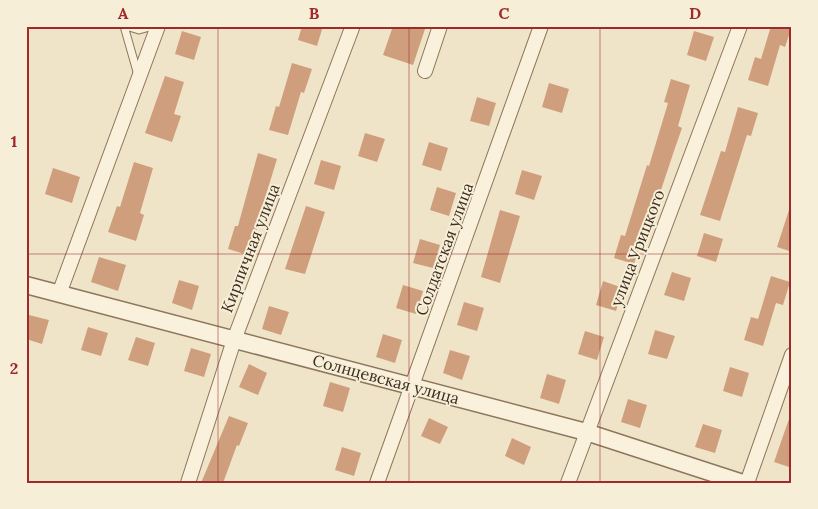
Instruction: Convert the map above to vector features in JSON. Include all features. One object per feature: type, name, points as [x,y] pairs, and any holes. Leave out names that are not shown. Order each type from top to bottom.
[{"type":"street","points":[[59,294],[158,26]]},
{"type":"street","points":[[425,71],[440,26]]},
{"type":"street","name":"Солдатская улица","points":[[377,483],[542,26]]},
{"type":"street","name":"улица Урицкого","points":[[568,483],[740,26]]},
{"type":"street","name":"Кирпичная улица","points":[[188,483],[234,340],[352,28]]},
{"type":"street","name":"Солнцевская улица","points":[[26,286],[586,432],[745,483]]},
{"type":"street","points":[[745,483],[792,355]]},
{"type":"lane","points":[[125,26],[138,30],[153,26]]},
{"type":"lane","points":[[125,26],[139,78]]},
{"type":"building","points":[[302,26],[323,26],[317,46],[298,40]]},
{"type":"building","points":[[393,26],[426,26],[413,65],[383,55]]},
{"type":"building","points":[[771,26],[792,26],[785,47],[780,45],[768,86],[748,80],[755,57],[761,59]]},
{"type":"building","points":[[182,31],[201,37],[194,60],[175,54]]},
{"type":"building","points":[[694,31],[714,37],[706,61],[687,55]]},
{"type":"building","points":[[292,63],[312,69],[304,93],[301,92],[288,135],[269,130],[276,106],[279,107]]},
{"type":"building","points":[[165,76],[184,82],[174,114],[181,116],[172,142],[145,133]]},
{"type":"building","points":[[671,79],[690,85],[678,126],[682,128],[647,232],[644,231],[634,264],[614,258],[621,235],[625,236],[647,165],[649,166],[668,103],[664,102]]},
{"type":"building","points":[[549,83],[569,89],[562,113],[542,107]]},
{"type":"building","points":[[477,97],[496,103],[489,126],[470,121]]},
{"type":"building","points":[[738,107],[758,113],[751,136],[747,135],[720,221],[700,215],[721,151],[725,152]]},
{"type":"building","points":[[365,133],[385,139],[377,162],[358,156]]},
{"type":"building","points":[[429,142],[448,148],[441,171],[422,165]]},
{"type":"building","points":[[258,153],[277,159],[265,198],[267,199],[248,255],[228,249],[235,226],[238,226]]},
{"type":"building","points":[[321,160],[341,166],[334,190],[314,184]]},
{"type":"building","points":[[134,162],[153,168],[140,213],[144,215],[136,241],[108,232],[117,206],[120,207]]},
{"type":"building","points":[[53,168],[80,177],[72,203],[45,194]]},
{"type":"building","points":[[522,170],[542,176],[534,200],[515,194]]},
{"type":"building","points":[[437,187],[456,193],[449,216],[430,210]]},
{"type":"building","points":[[306,206],[325,212],[305,274],[285,269]]},
{"type":"building","points":[[500,210],[520,216],[500,283],[481,277]]},
{"type":"building","points":[[789,210],[792,210],[792,252],[777,247]]},
{"type":"building","points":[[704,233],[723,239],[716,262],[697,256]]},
{"type":"building","points":[[420,239],[440,245],[433,268],[413,263]]},
{"type":"building","points":[[99,257],[126,265],[118,291],[91,282]]},
{"type":"building","points":[[672,272],[691,278],[684,301],[664,295]]},
{"type":"building","points":[[771,276],[790,282],[783,305],[776,303],[763,346],[744,340],[751,317],[758,319]]},
{"type":"building","points":[[179,280],[199,286],[192,310],[172,303]]},
{"type":"building","points":[[603,281],[623,288],[616,311],[596,305]]},
{"type":"building","points":[[403,285],[423,291],[416,314],[396,308]]},
{"type":"building","points":[[464,302],[484,308],[477,331],[457,325]]},
{"type":"building","points":[[269,306],[289,312],[281,335],[262,329]]},
{"type":"building","points":[[29,315],[49,320],[42,344],[26,339],[26,324]]},
{"type":"building","points":[[88,327],[108,333],[101,356],[81,350]]},
{"type":"building","points":[[655,330],[675,336],[667,359],[648,354]]},
{"type":"building","points":[[585,331],[604,337],[597,360],[578,354]]},
{"type":"building","points":[[383,334],[402,340],[395,363],[376,357]]},
{"type":"building","points":[[136,337],[155,343],[148,366],[128,360]]},
{"type":"building","points":[[191,348],[211,354],[204,377],[184,371]]},
{"type":"building","points":[[450,350],[470,356],[462,380],[443,373]]},
{"type":"building","points":[[249,364],[267,373],[258,395],[239,387]]},
{"type":"building","points":[[730,367],[749,373],[742,397],[723,391]]},
{"type":"building","points":[[547,374],[566,380],[559,404],[540,398]]},
{"type":"building","points":[[330,382],[350,388],[343,412],[323,406]]},
{"type":"building","points":[[628,399],[647,405],[640,428],[621,422]]},
{"type":"building","points":[[229,416],[248,423],[239,446],[237,445],[223,483],[201,483]]},
{"type":"building","points":[[790,416],[792,416],[792,468],[774,462]]},
{"type":"building","points":[[429,418],[448,427],[440,444],[421,436]]},
{"type":"building","points":[[703,424],[722,430],[715,453],[695,447]]},
{"type":"building","points":[[512,438],[531,447],[524,465],[505,456]]},
{"type":"building","points":[[342,447],[361,453],[354,476],[335,470]]}]
